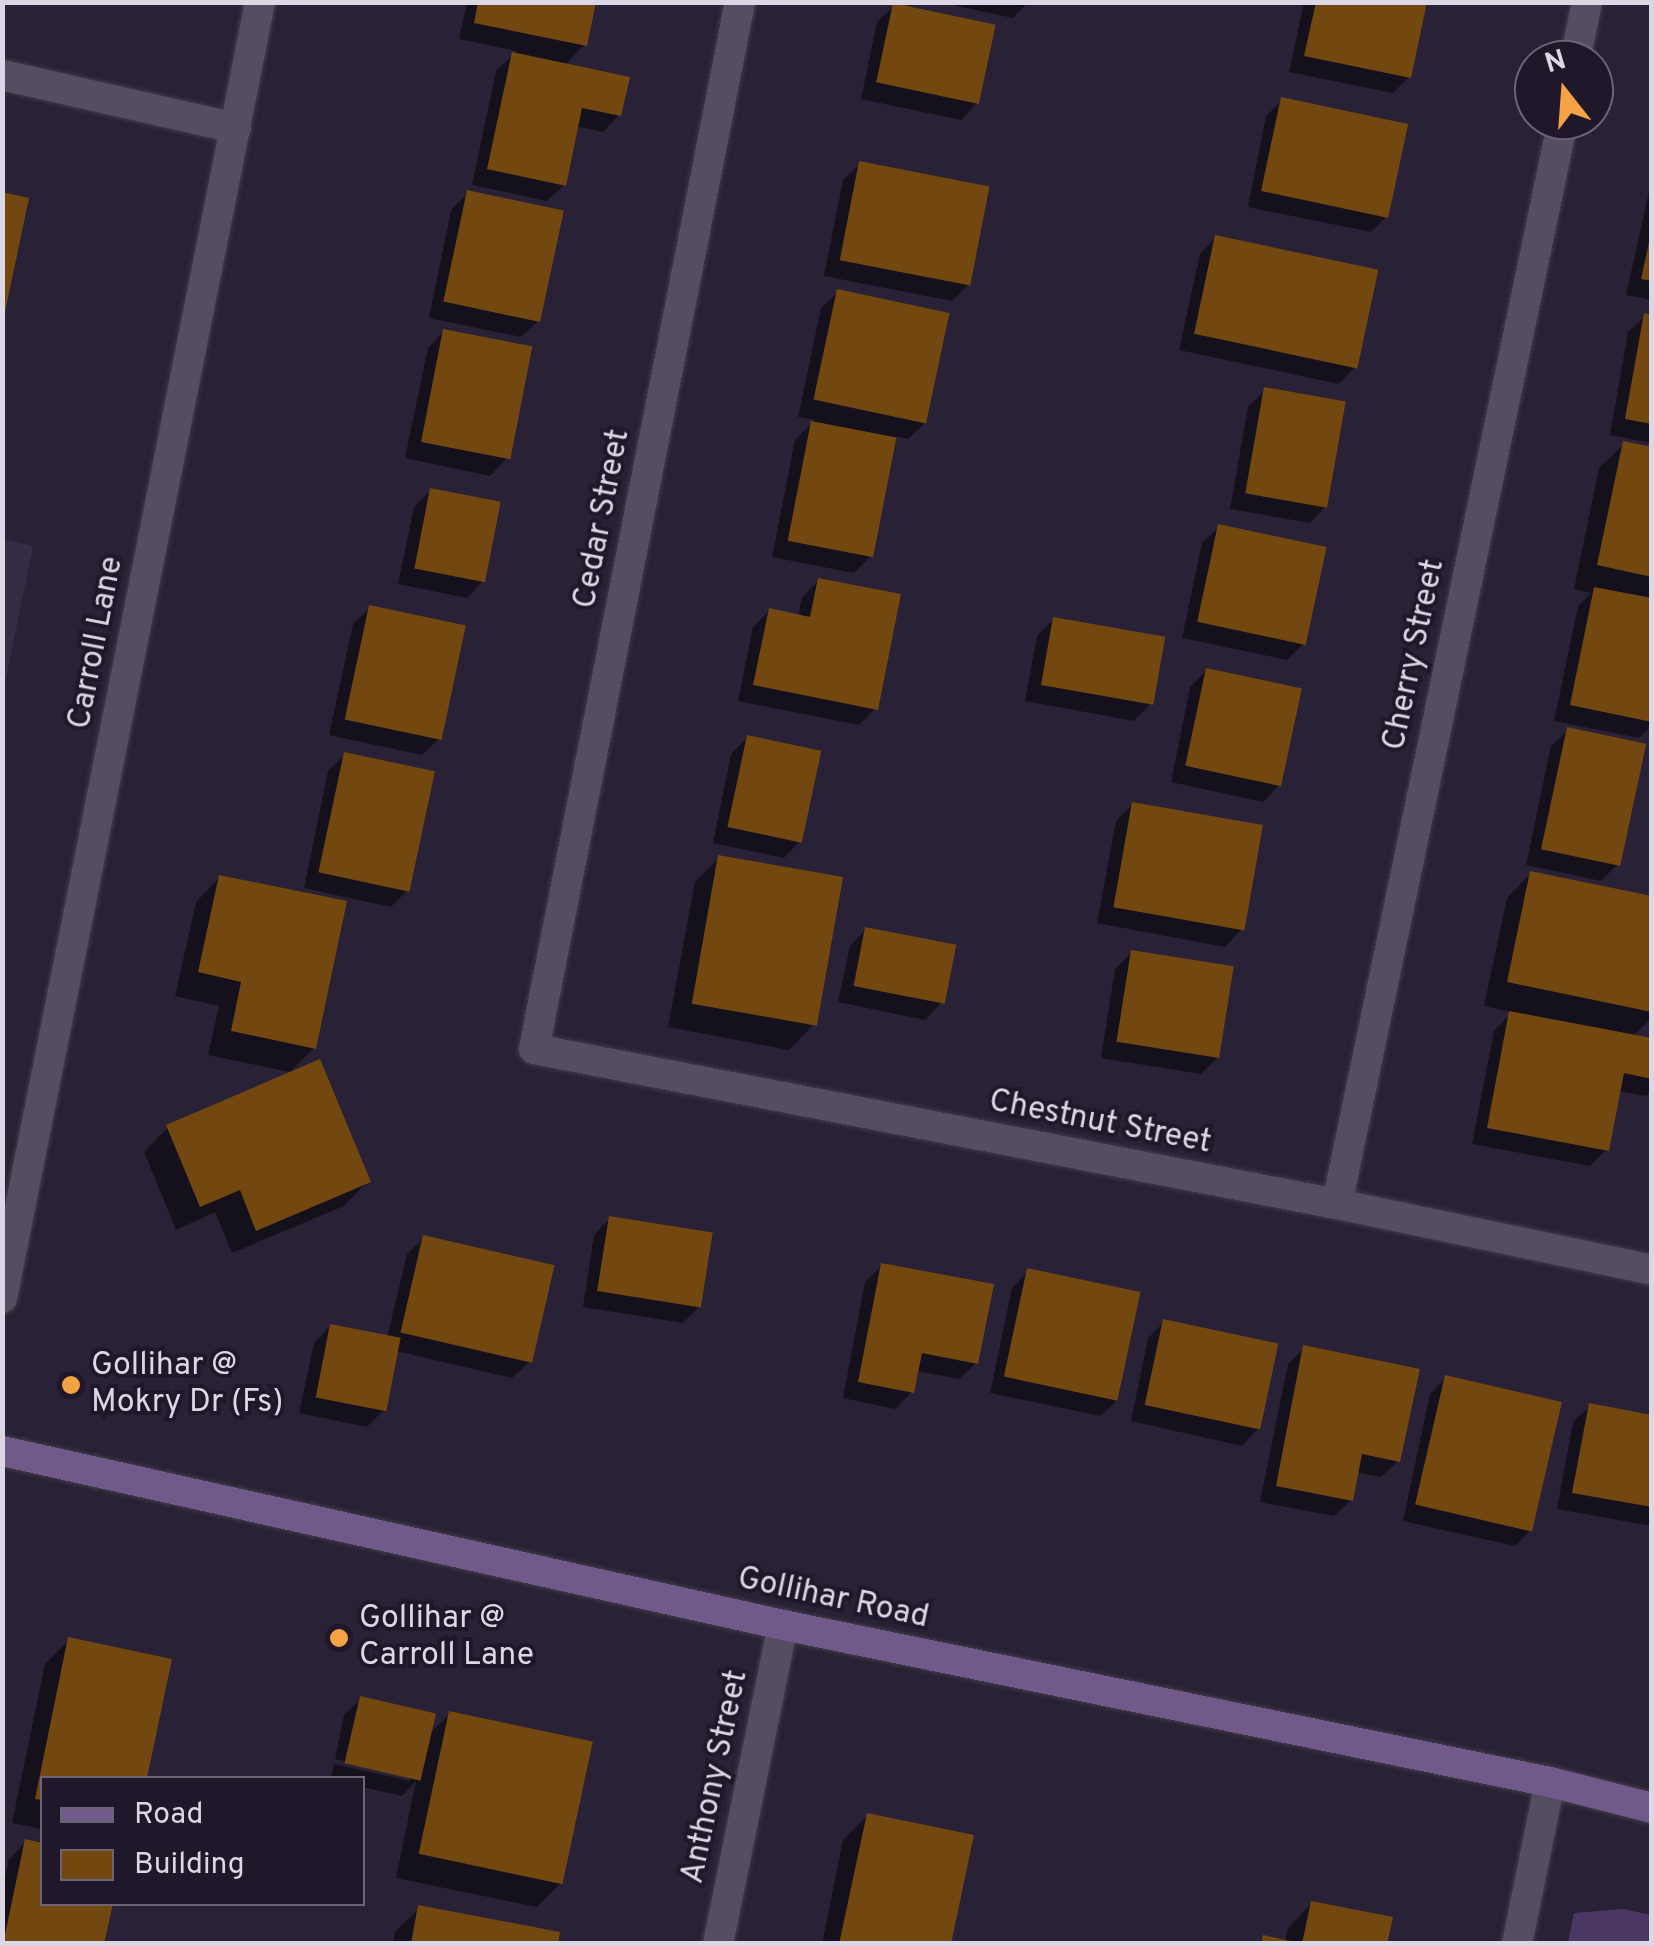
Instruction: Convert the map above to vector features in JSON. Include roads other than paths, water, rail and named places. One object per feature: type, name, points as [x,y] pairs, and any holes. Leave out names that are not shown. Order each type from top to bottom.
[{"type":"main road","name":"Gollihar Road","points":[[2,1451],[783,1625],[1550,1782],[1652,1808]]},
{"type":"street","name":"Carroll Lane","points":[[2,1298],[260,2]]},
{"type":"street","name":"Cedar Street","points":[[534,1050],[740,2]]},
{"type":"street","points":[[1579,40],[1587,2]]},
{"type":"street","points":[[2,74],[236,128]]},
{"type":"street","name":"Cherry Street","points":[[1337,1204],[1559,140]]},
{"type":"street","name":"Chestnut Street","points":[[534,1050],[1337,1204],[1652,1270]]},
{"type":"street","name":"Anthony Street","points":[[718,1944],[783,1625]]},
{"type":"street","points":[[1517,1944],[1550,1782]]},
{"type":"place","name":"Gollihar @ Mokry Dr (Fs)","points":[[71,1385]]},
{"type":"place","name":"Gollihar @ Carroll Lane","points":[[339,1638]]}]
